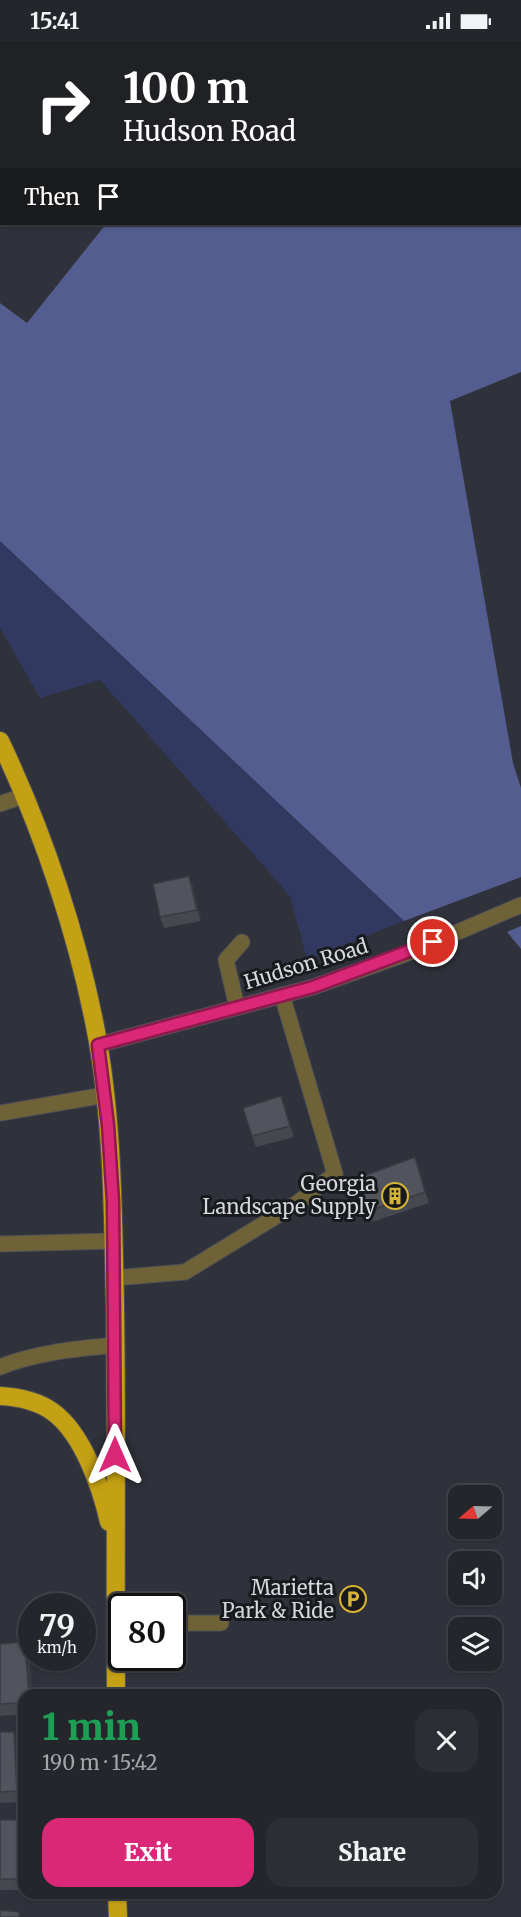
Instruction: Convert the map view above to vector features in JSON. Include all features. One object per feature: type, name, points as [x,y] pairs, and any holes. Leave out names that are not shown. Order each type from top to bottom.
[{"type":"highway","points":[[0,741],[40,837],[71,932],[88,994],[105,1095],[112,1191],[116,1345],[117,1593]]},
{"type":"highway","points":[[0,1396],[35,1402],[53,1412],[68,1427],[92,1470],[115,1544]]},
{"type":"highway","points":[[116,1689],[117,1671]]},
{"type":"highway","points":[[117,1899],[118,1917]]},
{"type":"street","points":[[0,804],[23,796]]},
{"type":"street","name":"Hudson Road","points":[[98,1045],[313,987],[411,952],[521,905]]},
{"type":"street","points":[[237,1007],[226,960],[242,942]]},
{"type":"street","points":[[114,1278],[185,1272],[296,1204],[335,1174],[282,995]]},
{"type":"street","points":[[0,1113],[105,1095]]},
{"type":"street","points":[[0,1244],[113,1241]]},
{"type":"street","points":[[0,1367],[28,1356],[49,1352],[116,1345]]},
{"type":"street","points":[[186,1623],[221,1623]]},
{"type":"shaded area","points":[[105,225],[521,225],[521,372],[450,401],[513,763],[521,788],[521,877],[404,921],[0,541],[0,303],[27,323]]},
{"type":"shaded area","points":[[0,541],[404,921],[307,960],[290,896],[100,680],[40,698],[0,628]]},
{"type":"shaded area","points":[[521,926],[521,949],[507,932]]},
{"type":"building","points":[[189,876],[197,910],[160,917],[153,884]]},
{"type":"building","points":[[281,1096],[290,1126],[252,1136],[243,1108]]},
{"type":"building","name":"Georgia Landscape Supply","points":[[415,1157],[425,1192],[368,1211],[358,1178]]},
{"type":"building","points":[[18,1643],[18,1671],[27,1671],[29,1689],[18,1689],[18,1703],[0,1704],[0,1644]]},
{"type":"building","points":[[0,1732],[14,1732],[17,1791],[0,1792]]},
{"type":"building","points":[[0,1820],[18,1820],[18,1879],[0,1879]]},
{"type":"building","points":[[0,1910],[19,1912],[19,1917],[0,1917]]},
{"type":"place","name":"Georgia Landscape Supply","points":[[395,1196]]},
{"type":"place","name":"Marietta Park & Ride","points":[[353,1599]]},
{"type":"route","points":[[115,1455],[116,1345],[113,1202],[108,1125],[98,1045],[313,987],[433,942]]}]
